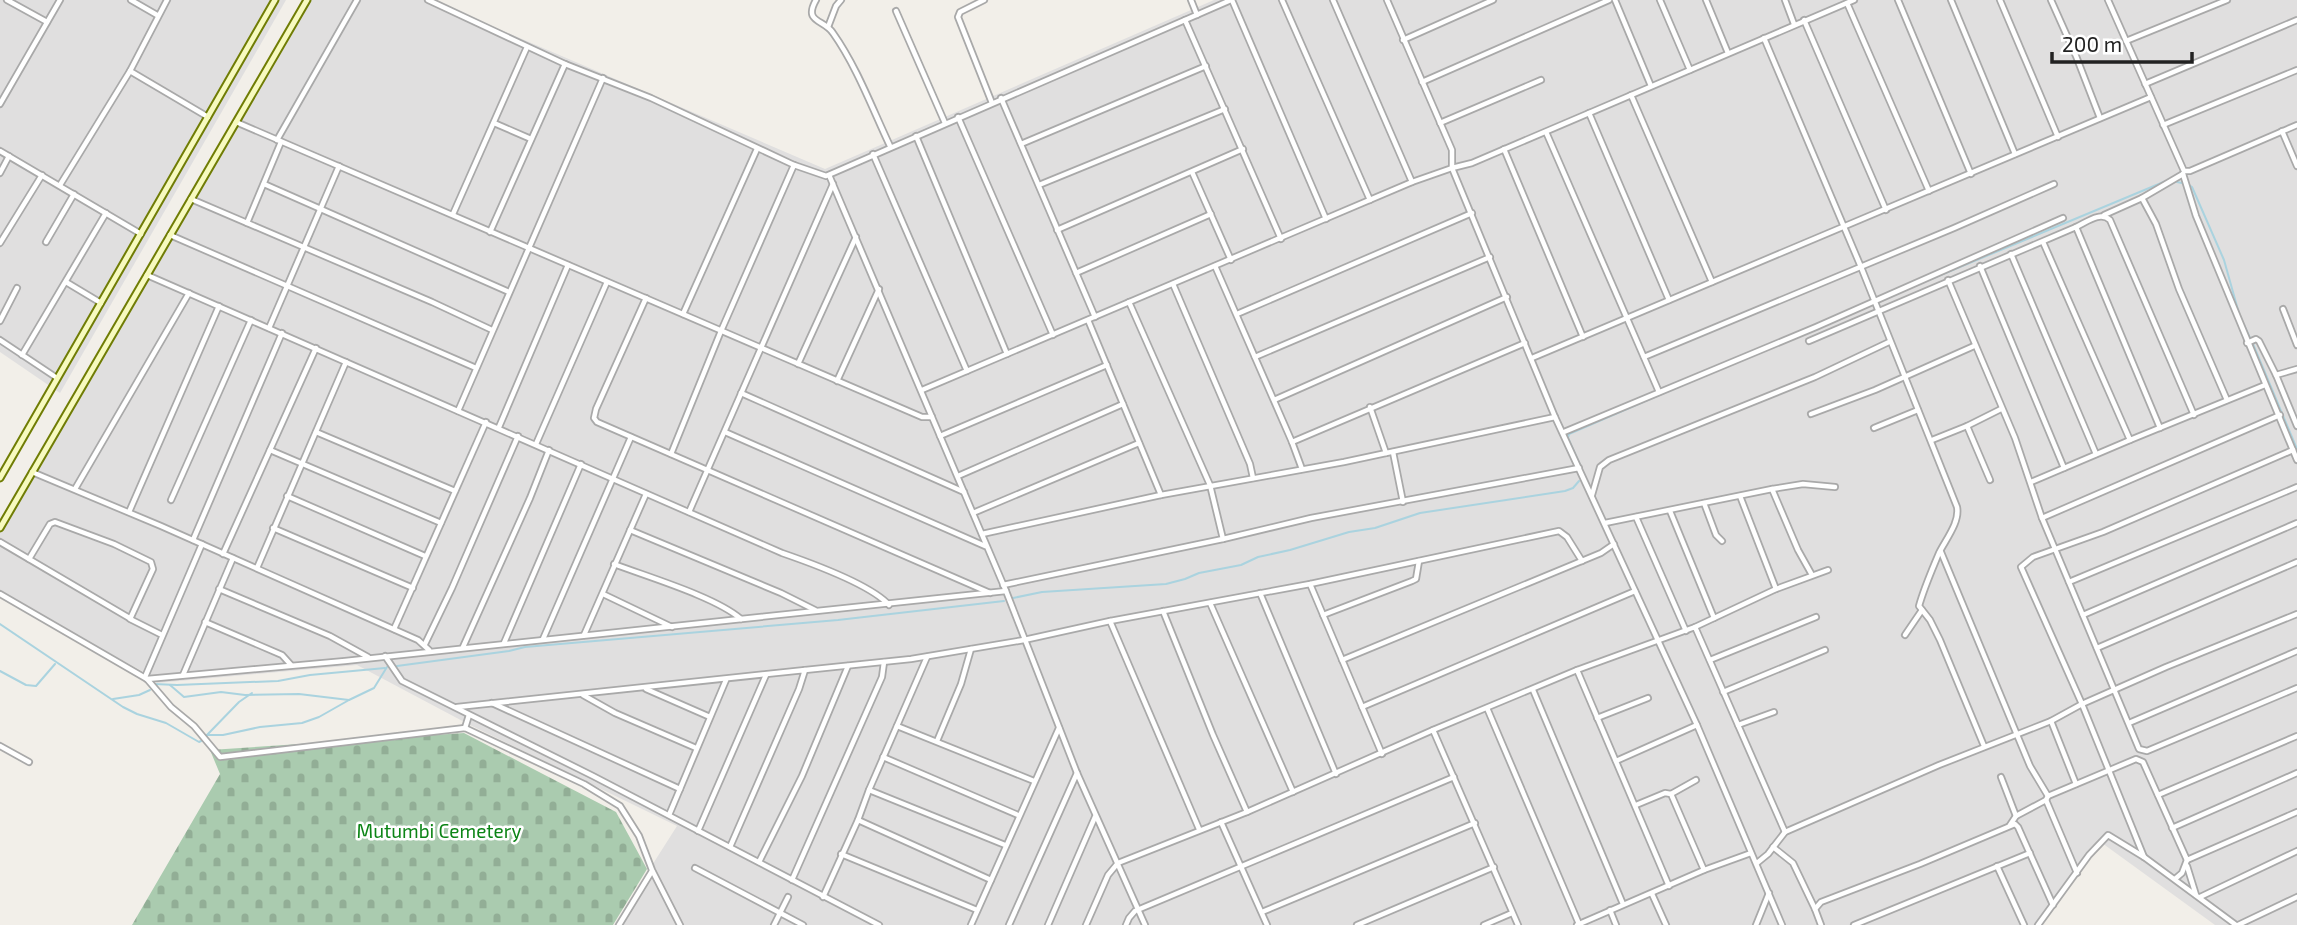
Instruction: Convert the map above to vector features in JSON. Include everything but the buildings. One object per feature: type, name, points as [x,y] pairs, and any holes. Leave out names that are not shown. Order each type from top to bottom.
[{"type":"main road","points":[[0,478],[275,0]]},
{"type":"main road","points":[[0,528],[307,0]]},
{"type":"street","points":[[6,0],[47,22]]},
{"type":"street","points":[[0,104],[60,0]]},
{"type":"street","points":[[131,0],[158,16]]},
{"type":"street","points":[[60,185],[130,71],[167,0]]},
{"type":"street","points":[[247,223],[279,141],[357,0]]},
{"type":"street","points":[[428,0],[527,47],[651,98],[794,166],[819,175],[830,175],[890,146],[1231,0],[1326,219]]},
{"type":"street","points":[[816,0],[812,6],[812,15],[831,30],[848,58],[890,146]]},
{"type":"street","points":[[828,27],[841,0]]},
{"type":"street","points":[[984,0],[960,12],[958,18],[992,103]]},
{"type":"street","points":[[1191,0],[1197,15]]},
{"type":"street","points":[[1282,0],[1370,200]]},
{"type":"street","points":[[1332,0],[1412,182]]},
{"type":"street","points":[[1387,0],[1452,150],[1452,168],[1555,417],[1696,725],[1782,925]]},
{"type":"street","points":[[1403,40],[1493,0]]},
{"type":"street","points":[[1422,82],[1609,0]]},
{"type":"street","points":[[1615,0],[1651,86]]},
{"type":"street","points":[[1660,0],[1690,70]]},
{"type":"street","points":[[1706,0],[1728,53]]},
{"type":"street","points":[[1785,0],[1794,24]]},
{"type":"street","points":[[922,390],[1412,182],[1472,163],[1854,0]]},
{"type":"street","points":[[1898,0],[1970,174]]},
{"type":"street","points":[[1951,0],[2015,154]]},
{"type":"street","points":[[2000,0],[2058,136]]},
{"type":"street","points":[[2051,0],[2100,118]]},
{"type":"street","points":[[2108,0],[2185,173],[2196,216],[2297,460]]},
{"type":"street","points":[[2126,41],[2227,0]]},
{"type":"street","points":[[1847,3],[1929,191]]},
{"type":"street","points":[[896,11],[945,123]]},
{"type":"street","points":[[1185,20],[1280,239]]},
{"type":"street","points":[[1804,20],[1886,210]]},
{"type":"street","points":[[2145,84],[2297,20]]},
{"type":"street","points":[[1763,38],[1861,267],[1889,342],[1932,440],[1958,513],[1919,604],[1940,639],[1984,746]]},
{"type":"street","points":[[453,214],[527,47]]},
{"type":"street","points":[[490,232],[565,64]]},
{"type":"street","points":[[1021,144],[1206,66]]},
{"type":"street","points":[[2163,125],[2297,70]]},
{"type":"street","points":[[130,71],[208,117]]},
{"type":"street","points":[[458,411],[603,78]]},
{"type":"street","points":[[1440,123],[1541,79]]},
{"type":"street","points":[[1631,94],[1712,282]]},
{"type":"street","points":[[1532,358],[2151,97]]},
{"type":"street","points":[[1001,98],[1095,317]]},
{"type":"street","points":[[1039,186],[1225,109]]},
{"type":"street","points":[[1589,113],[1669,300]]},
{"type":"street","points":[[958,117],[1052,335]]},
{"type":"street","points":[[236,122],[837,381],[922,417],[932,417]]},
{"type":"street","points":[[494,122],[531,139]]},
{"type":"street","points":[[1809,341],[1980,266],[2103,216],[2142,198],[2185,173],[2297,125]]},
{"type":"street","points":[[2282,131],[2297,166]]},
{"type":"street","points":[[1546,132],[1659,392]]},
{"type":"street","points":[[916,136],[1007,354]]},
{"type":"street","points":[[683,314],[757,149]]},
{"type":"street","points":[[1057,230],[1243,149]]},
{"type":"street","points":[[1504,149],[1584,337]]},
{"type":"street","points":[[0,151],[141,234]]},
{"type":"street","points":[[873,154],[967,371]]},
{"type":"street","points":[[0,173],[9,156]]},
{"type":"street","points":[[269,328],[339,166]]},
{"type":"street","points":[[671,454],[721,331],[794,166]]},
{"type":"street","points":[[1192,172],[1231,260]]},
{"type":"street","points":[[0,243],[42,175]]},
{"type":"street","points":[[830,175],[1006,591],[1077,773],[1144,925]]},
{"type":"street","points":[[264,184],[509,292]]},
{"type":"street","points":[[690,512],[833,184]]},
{"type":"street","points":[[1644,357],[2054,184]]},
{"type":"street","points":[[46,242],[74,194]]},
{"type":"street","points":[[2142,198],[2156,224],[2179,289],[2227,400]]},
{"type":"street","points":[[191,199],[492,330]]},
{"type":"street","points":[[22,355],[106,213]]},
{"type":"street","points":[[1237,314],[1472,213]]},
{"type":"street","points":[[1076,274],[1210,214]]},
{"type":"street","points":[[2103,216],[2110,220],[2194,415]]},
{"type":"street","points":[[1564,432],[1874,302],[2063,218]]},
{"type":"street","points":[[2076,227],[2160,428]]},
{"type":"street","points":[[170,235],[476,368]]},
{"type":"street","points":[[798,364],[856,237]]},
{"type":"street","points":[[2043,242],[2130,440]]},
{"type":"street","points":[[2011,254],[2096,454]]},
{"type":"street","points":[[1255,356],[1490,257]]},
{"type":"street","points":[[499,427],[568,265]]},
{"type":"street","points":[[1215,266],[1302,468]]},
{"type":"street","points":[[1980,266],[2064,468]]},
{"type":"street","points":[[147,275],[782,553],[819,566],[876,594],[890,605]]},
{"type":"street","points":[[1948,280],[2031,482],[2055,550],[2139,748],[2147,751],[2297,688]]},
{"type":"street","points":[[66,282],[101,303]]},
{"type":"street","points":[[536,444],[607,282]]},
{"type":"street","points":[[1173,284],[1250,464],[1253,478]]},
{"type":"street","points":[[0,321],[17,288]]},
{"type":"street","points":[[837,381],[879,289]]},
{"type":"street","points":[[75,489],[189,293]]},
{"type":"street","points":[[646,298],[594,418],[597,422],[991,593]]},
{"type":"street","points":[[1274,400],[1507,298]]},
{"type":"street","points":[[1129,302],[1210,485],[1223,540]]},
{"type":"street","points":[[129,512],[219,306]]},
{"type":"street","points":[[2283,309],[2297,345]]},
{"type":"street","points":[[172,500],[251,320]]},
{"type":"street","points":[[1088,320],[1161,495]]},
{"type":"street","points":[[193,540],[282,333]]},
{"type":"street","points":[[2247,343],[2256,339],[2259,341],[2297,426]]},
{"type":"street","points":[[0,340],[57,378]]},
{"type":"street","points":[[1592,495],[1600,467],[1609,460],[1815,377],[1889,342]]},
{"type":"street","points":[[1292,442],[1525,343]]},
{"type":"street","points":[[1811,414],[1875,390],[1975,346]]},
{"type":"street","points":[[223,554],[316,348]]},
{"type":"street","points":[[257,568],[346,362]]},
{"type":"street","points":[[940,436],[1107,365]]},
{"type":"street","points":[[2276,375],[2297,369]]},
{"type":"street","points":[[2031,482],[2265,385]]},
{"type":"street","points":[[741,393],[964,492]]},
{"type":"street","points":[[958,476],[1122,404]]},
{"type":"street","points":[[1370,407],[1386,453]]},
{"type":"street","points":[[1932,440],[2001,409]]},
{"type":"street","points":[[1874,428],[1918,410]]},
{"type":"street","points":[[2042,518],[2280,415]]},
{"type":"street","points":[[982,534],[1161,495],[1393,452],[1555,417]]},
{"type":"street","points":[[394,629],[486,422]]},
{"type":"street","points":[[1967,426],[1990,480]]},
{"type":"street","points":[[316,432],[456,491]]},
{"type":"street","points":[[725,432],[985,546]]},
{"type":"street","points":[[425,644],[518,436]]},
{"type":"street","points":[[542,640],[631,437]]},
{"type":"street","points":[[973,513],[1139,443]]},
{"type":"street","points":[[270,450],[440,523]]},
{"type":"street","points":[[463,648],[549,450]]},
{"type":"street","points":[[2144,857],[2082,704],[2021,567],[2033,558],[2293,450]]},
{"type":"street","points":[[1393,452],[1403,502]]},
{"type":"street","points":[[503,643],[581,464]]},
{"type":"street","points":[[1003,585],[1223,540],[1311,518],[1580,468]]},
{"type":"street","points":[[32,472],[394,629],[425,644],[430,651]]},
{"type":"street","points":[[1605,523],[1803,484],[1835,487]]},
{"type":"street","points":[[2069,582],[2297,487]]},
{"type":"street","points":[[1772,489],[1798,550],[1812,575]]},
{"type":"street","points":[[584,636],[646,494]]},
{"type":"street","points":[[1740,495],[1776,590]]},
{"type":"street","points":[[287,496],[425,556]]},
{"type":"street","points":[[1704,503],[1716,535],[1722,541]]},
{"type":"street","points":[[1670,511],[1714,618]]},
{"type":"street","points":[[1636,517],[1686,631]]},
{"type":"street","points":[[29,559],[50,524],[55,522],[114,544],[151,562],[153,569],[130,619]]},
{"type":"street","points":[[2083,615],[2297,523]]},
{"type":"street","points":[[273,528],[413,587]]},
{"type":"street","points":[[630,530],[781,593],[816,611]]},
{"type":"street","points":[[457,707],[726,680],[971,649],[1310,584],[1559,531],[1567,537],[1582,561]]},
{"type":"street","points":[[0,542],[162,636]]},
{"type":"street","points":[[146,678],[202,544]]},
{"type":"street","points":[[1342,660],[1601,553],[1614,544]]},
{"type":"street","points":[[1940,551],[2077,873]]},
{"type":"street","points":[[183,675],[233,558]]},
{"type":"street","points":[[1323,615],[1416,579],[1419,560]]},
{"type":"street","points":[[2097,648],[2297,562]]},
{"type":"street","points":[[614,564],[729,610],[742,620]]},
{"type":"street","points":[[1086,925],[1108,875],[1118,863],[1247,812],[1577,670],[1656,640],[1672,637],[1776,590],[1828,570]]},
{"type":"street","points":[[1310,584],[1382,754]]},
{"type":"street","points":[[977,587],[980,594]]},
{"type":"street","points":[[219,589],[330,636],[368,658]]},
{"type":"street","points":[[146,678],[291,666],[1006,591]]},
{"type":"street","points":[[1362,707],[1635,591]]},
{"type":"street","points":[[1261,593],[1336,774]]},
{"type":"street","points":[[0,594],[146,678],[171,707],[200,733],[220,758],[465,728],[584,784],[620,806],[639,836],[652,870],[680,925]]},
{"type":"street","points":[[603,594],[672,627]]},
{"type":"street","points":[[1210,603],[1293,792]]},
{"type":"street","points":[[1905,635],[1922,610]]},
{"type":"street","points":[[1163,611],[1247,812]]},
{"type":"street","points":[[1756,863],[1785,832],[2297,614]]},
{"type":"street","points":[[1710,660],[1816,617]]},
{"type":"street","points":[[1110,621],[1199,830]]},
{"type":"street","points":[[205,622],[282,655],[291,666]]},
{"type":"street","points":[[1695,627],[1785,832]]},
{"type":"street","points":[[937,741],[961,684],[971,649]]},
{"type":"street","points":[[1723,692],[1825,650]]},
{"type":"street","points":[[2129,723],[2297,651]]},
{"type":"street","points":[[385,656],[402,681],[669,815],[879,925]]},
{"type":"street","points":[[823,897],[927,656]]},
{"type":"street","points":[[792,880],[878,689],[884,662]]},
{"type":"street","points":[[759,862],[802,776],[848,666]]},
{"type":"street","points":[[730,847],[805,670]]},
{"type":"street","points":[[1577,670],[1669,886]]},
{"type":"street","points":[[698,831],[766,675]]},
{"type":"street","points":[[669,815],[726,680]]},
{"type":"street","points":[[659,687],[664,697]]},
{"type":"street","points":[[646,689],[710,717]]},
{"type":"street","points":[[1533,690],[1623,904]]},
{"type":"street","points":[[582,694],[615,713],[696,748]]},
{"type":"street","points":[[1597,718],[1648,698]]},
{"type":"street","points":[[505,702],[512,713]]},
{"type":"street","points":[[491,703],[680,789]]},
{"type":"street","points":[[1487,708],[1578,924],[1704,870],[1751,853]]},
{"type":"street","points":[[1738,724],[1774,712]]},
{"type":"street","points":[[465,728],[469,715]]},
{"type":"street","points":[[2051,721],[2076,784]]},
{"type":"street","points":[[1616,761],[1696,725]]},
{"type":"street","points":[[897,726],[1034,781]]},
{"type":"street","points":[[971,925],[1059,726]]},
{"type":"street","points":[[1433,730],[1518,925]]},
{"type":"street","points":[[2158,794],[2297,736]]},
{"type":"street","points":[[0,746],[29,762]]},
{"type":"street","points":[[883,757],[1018,815]]},
{"type":"street","points":[[1815,909],[1821,902],[1920,864],[2010,825],[2016,816],[2047,798],[2108,770],[2140,759],[2158,794],[2198,896]]},
{"type":"street","points":[[2172,828],[2297,772]]},
{"type":"street","points":[[1009,925],[1077,773]]},
{"type":"street","points":[[1126,925],[1131,915],[1138,911],[1454,777]]},
{"type":"street","points":[[2001,777],[2016,816]]},
{"type":"street","points":[[1636,805],[1665,793],[1671,794],[1696,780]]},
{"type":"street","points":[[869,790],[1005,845]]},
{"type":"street","points":[[1671,794],[1704,870]]},
{"type":"street","points":[[2175,879],[2187,863],[2297,812]]},
{"type":"street","points":[[1048,925],[1096,816]]},
{"type":"street","points":[[858,820],[991,880]]},
{"type":"street","points":[[1220,821],[1267,925]]},
{"type":"street","points":[[1262,912],[1475,823]]},
{"type":"street","points":[[2010,825],[2018,827],[2053,905]]},
{"type":"street","points":[[2038,925],[2089,855],[2108,835],[2144,857],[2237,925],[2297,898]]},
{"type":"street","points":[[1773,847],[1793,863],[1821,925]]},
{"type":"street","points":[[2198,896],[2297,851]]},
{"type":"street","points":[[1854,925],[2030,853]]},
{"type":"street","points":[[841,854],[977,910]]},
{"type":"street","points":[[1997,866],[2024,925]]},
{"type":"street","points":[[1357,925],[1494,867]]},
{"type":"street","points":[[695,868],[803,925]]},
{"type":"street","points":[[619,925],[652,870]]},
{"type":"street","points":[[1756,925],[1769,893]]},
{"type":"street","points":[[1652,894],[1666,925]]},
{"type":"street","points":[[774,925],[788,897]]},
{"type":"street","points":[[1610,910],[1616,925]]},
{"type":"street","points":[[1484,925],[1512,913]]},
{"type":"shaded area","points":[[0,0],[286,0],[60,393],[0,352]]},
{"type":"shaded area","points":[[311,0],[431,0],[825,169],[1214,0],[2297,0],[2297,925],[2215,925],[2102,843],[2041,925],[614,925],[677,826],[470,725],[357,665],[157,683],[151,676],[0,593],[0,533],[236,122]]},
{"type":"green space","name":"Mutumbi Cemetery","points":[[464,733],[616,812],[647,869],[613,925],[132,925],[220,774],[210,750]]},
{"type":"waterway","points":[[1900,292],[2166,181]]},
{"type":"waterway","points":[[2177,182],[2182,183]]},
{"type":"waterway","points":[[2189,185],[2224,260],[2240,317]]},
{"type":"waterway","points":[[2244,325],[2250,338]]},
{"type":"waterway","points":[[2253,344],[2297,449]]},
{"type":"waterway","points":[[1580,465],[1568,438],[1569,434],[1687,383]]},
{"type":"waterway","points":[[1013,598],[1042,592],[1166,584],[1199,573],[1241,565],[1258,557],[1349,532],[1375,528],[1420,513],[1565,491],[1573,488],[1579,481]]},
{"type":"waterway","points":[[397,666],[525,647],[838,620],[1004,601]]},
{"type":"waterway","points":[[0,624],[123,707],[166,723],[199,742],[203,740]]},
{"type":"waterway","points":[[0,671],[26,685],[36,686],[55,664]]},
{"type":"waterway","points":[[170,685],[184,697],[221,692],[245,695],[299,694],[349,700],[374,688],[387,667]]},
{"type":"waterway","points":[[154,684],[278,681],[385,668]]},
{"type":"waterway","points":[[113,699],[139,695],[150,690]]},
{"type":"waterway","points":[[206,736],[239,702],[252,693]]},
{"type":"waterway","points":[[207,735],[302,723],[349,700]]}]
